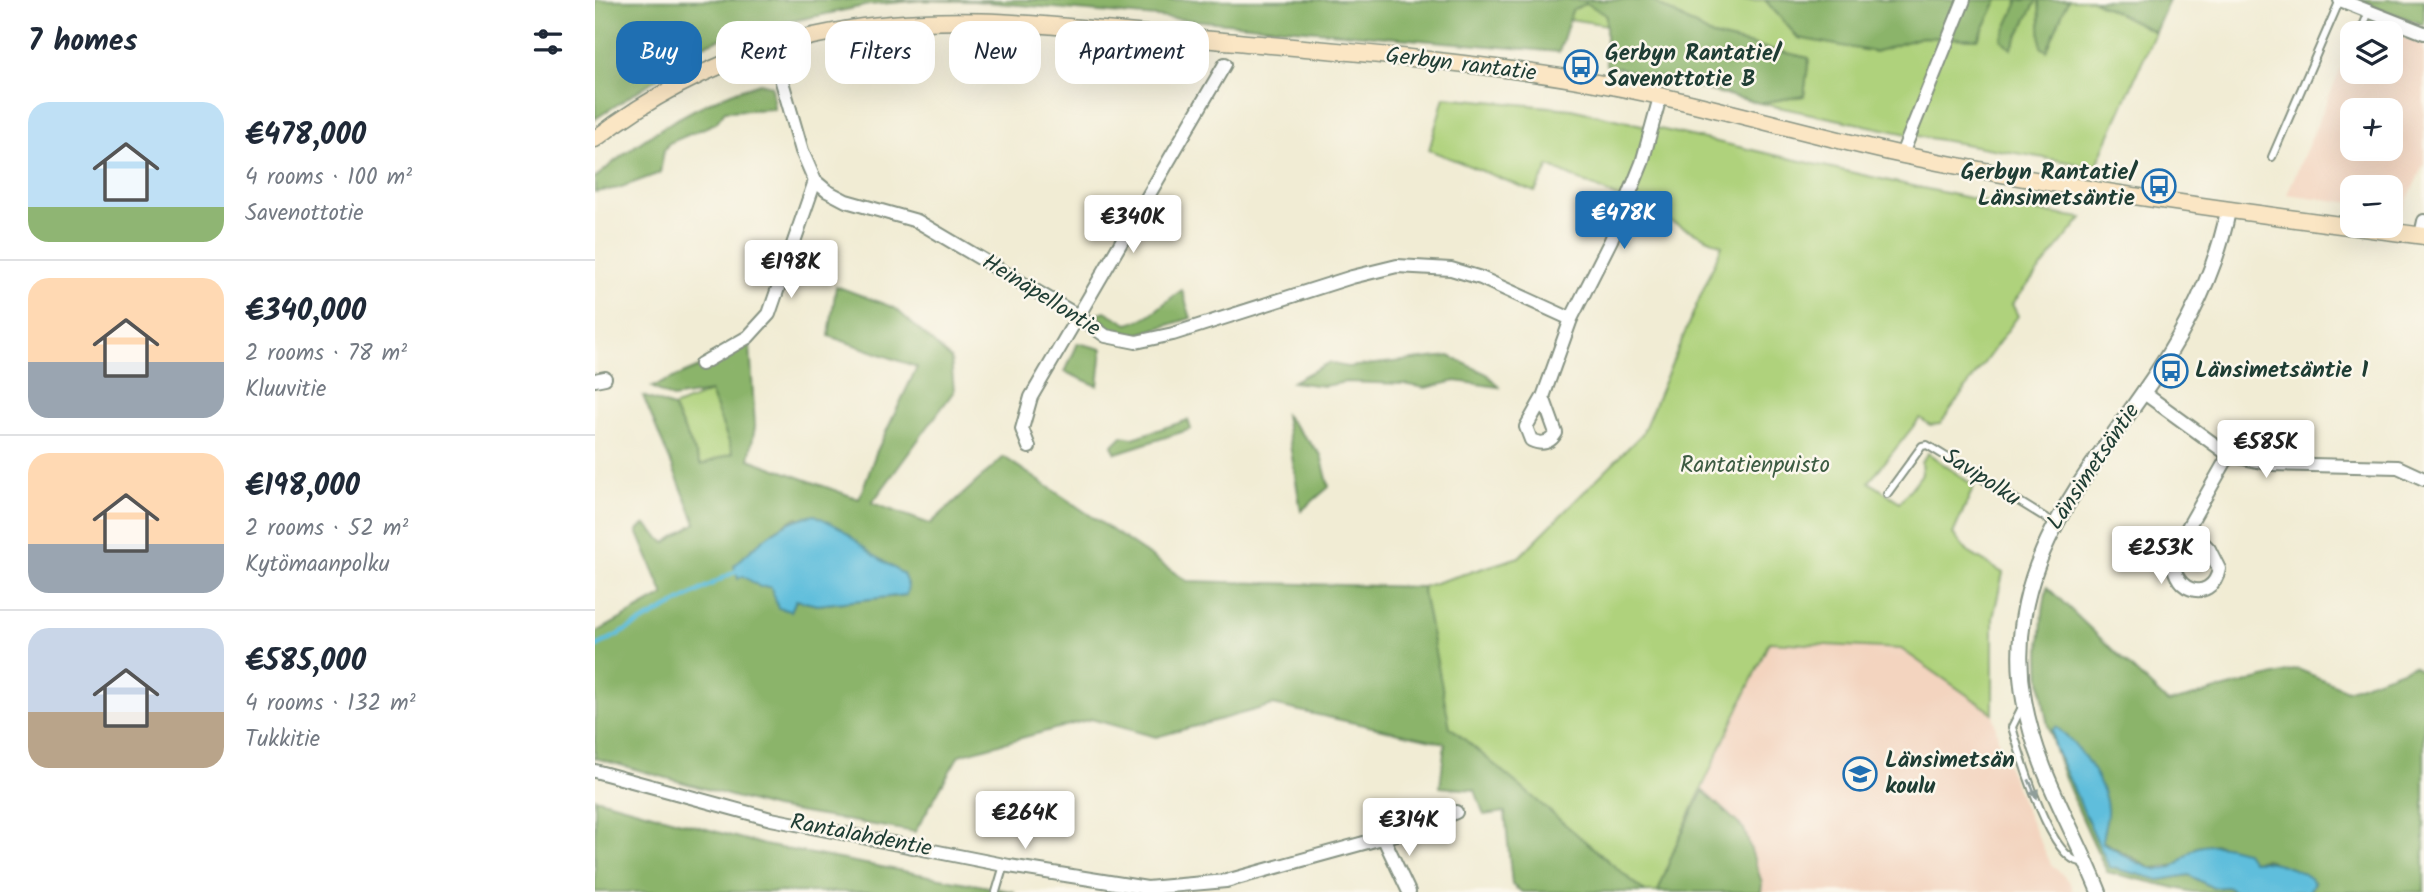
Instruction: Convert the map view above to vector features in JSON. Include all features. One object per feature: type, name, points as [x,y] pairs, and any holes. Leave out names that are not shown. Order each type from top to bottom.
[{"type":"main road","name":"Gerbyn rantatie","points":[[811,38],[872,25],[922,20],[1145,34],[1448,62],[1576,80],[1902,154],[2089,191],[2228,211],[2423,230]]},
{"type":"main road","name":"Gerbyn rantatie","points":[[595,139],[674,86],[716,66]]},
{"type":"street","points":[[1902,154],[1964,0]]},
{"type":"street","points":[[2340,0],[2424,33]]},
{"type":"street","points":[[1028,447],[1022,429],[1031,397],[1224,64]]},
{"type":"street","points":[[701,364],[748,337],[769,313],[815,181],[783,84]]},
{"type":"street","points":[[1543,397],[1571,319],[1611,240],[1642,163],[1660,97]]},
{"type":"street","name":"Heinäpellontie","points":[[815,181],[846,201],[916,221],[1078,316],[1106,336],[1136,342],[1173,334],[1352,277],[1397,266],[1444,267],[1481,278],[1571,319]]},
{"type":"street","name":"Länsimetsäntie","points":[[2099,892],[2039,759],[2024,704],[2020,662],[2022,625],[2032,574],[2054,523],[2144,393],[2199,300],[2223,235],[2228,211]]},
{"type":"street","points":[[2144,393],[2229,455],[2271,464],[2398,467],[2424,478]]},
{"type":"street","points":[[2189,528],[2209,549],[2219,569],[2213,583],[2203,590],[2192,590],[2181,584],[2174,575],[2175,550],[2229,455]]},
{"type":"street","name":"Rantalahdentie","points":[[595,771],[771,819],[1004,865],[1147,888],[1226,886],[1422,827],[1456,812]]},
{"type":"street","points":[[1383,837],[1409,892]]},
{"type":"lane","points":[[2272,157],[2340,0]]},
{"type":"lane","points":[[2365,21],[2369,12]]},
{"type":"lane","name":"Savipolku","points":[[1887,494],[1921,446],[1927,445],[2054,523]]},
{"type":"lane","points":[[996,892],[1004,865]]},
{"type":"shaded area","points":[[2403,37],[2424,45],[2424,163],[2403,210],[2403,175],[2340,175],[2340,201],[2287,194],[2340,72],[2340,84],[2403,84]]},
{"type":"shaded area","name":"Länsimetsän koulu","points":[[1768,642],[1901,649],[1993,713],[1999,743],[2023,805],[2051,864],[2069,881],[2073,892],[1726,892],[1675,847]]},
{"type":"green space","points":[[595,0],[922,0],[869,5],[793,21],[716,21],[716,40],[702,45],[702,21],[616,21],[616,84],[649,84],[595,119]]},
{"type":"green space","points":[[922,0],[1651,0],[1713,36],[1809,58],[1804,96],[1759,103],[1606,65],[1606,15],[1586,3],[1572,11],[1559,52],[974,1]]},
{"type":"green space","points":[[1447,0],[1625,0],[1614,26]]},
{"type":"green space","points":[[1651,0],[1765,0],[1875,52],[1921,37],[1978,39],[1998,0],[2092,0],[2155,32],[2096,167],[1912,135],[1759,103],[1804,96],[1809,58],[1713,36]]},
{"type":"green space","points":[[1765,0],[1998,0],[1978,39],[1921,37],[1875,52],[1798,38]]},
{"type":"green space","points":[[2019,0],[2037,0],[2011,49],[2001,39]]},
{"type":"green space","points":[[2039,0],[2068,0],[2047,51],[2041,47]]},
{"type":"green space","points":[[2092,0],[2169,0],[2155,32]]},
{"type":"green space","points":[[2357,0],[2424,0],[2424,25]]},
{"type":"green space","points":[[757,84],[772,86],[774,109],[725,111],[716,123],[669,143],[664,150],[660,173],[619,188],[595,192],[595,178],[652,134],[693,110]]},
{"type":"green space","name":"Rantatienpuisto","points":[[1444,97],[1571,109],[1894,182],[2021,209],[2082,218],[2012,304],[2018,316],[1940,424],[1930,425],[1920,418],[1869,482],[1900,502],[1922,474],[1921,462],[1928,453],[1974,486],[1953,534],[1968,552],[2003,573],[1993,618],[1993,713],[1901,649],[1769,642],[1675,847],[1658,892],[1645,892],[1449,727],[1422,587],[1519,557],[1642,434],[1722,245],[1549,166],[1535,192],[1429,150]]},
{"type":"green space","points":[[836,286],[895,308],[951,359],[954,391],[872,503],[930,524],[1004,457],[1187,581],[1422,587],[1450,727],[1645,892],[1522,892],[1512,885],[1505,812],[1484,815],[1475,790],[1440,787],[1445,743],[1273,705],[1156,737],[1091,719],[959,755],[915,832],[774,808],[595,758],[595,633],[664,595],[637,531],[645,524],[665,543],[696,523],[643,396],[673,407],[701,465],[733,453],[710,392],[672,398],[652,387],[750,345],[755,427],[749,459],[859,499],[876,453],[917,367],[829,336]],"holes":[[[797,517],[872,554],[903,574],[906,595],[817,605],[796,600],[791,611],[771,587],[760,587],[734,566],[774,531]]]},
{"type":"green space","points":[[1182,290],[1191,318],[1139,334],[1110,330],[1097,314],[1105,311],[1128,324],[1150,314]]},
{"type":"green space","points":[[1078,343],[1102,349],[1098,386],[1065,372]]},
{"type":"green space","points":[[1449,356],[1487,374],[1499,387],[1456,381],[1425,388],[1404,384],[1346,382],[1324,386],[1292,382],[1328,363],[1347,367]]},
{"type":"green space","points":[[710,392],[733,453],[701,465],[673,407]]},
{"type":"green space","points":[[1285,415],[1321,455],[1329,487],[1301,511]]},
{"type":"green space","points":[[1188,420],[1191,429],[1116,453],[1112,446],[1122,436],[1133,438]]},
{"type":"green space","points":[[2047,587],[2168,703],[2298,669],[2347,690],[2413,666],[2424,672],[2424,892],[2309,892],[2314,882],[2266,859],[2251,861],[2217,844],[2197,847],[2179,865],[2152,868],[2102,841],[2103,832],[2066,734],[2109,867],[2160,880],[2189,875],[2213,888],[2228,887],[2234,892],[2193,892],[2107,872],[2061,767],[2043,702],[2041,629]]},
{"type":"green space","points":[[1703,791],[1744,829],[1762,883],[1761,892],[1658,892],[1675,847]]},
{"type":"green space","points":[[595,798],[764,845],[1015,892],[595,892]]},
{"type":"water","points":[[815,515],[841,528],[872,554],[903,574],[908,586],[906,595],[817,605],[796,600],[791,611],[778,608],[771,587],[760,587],[743,576],[738,579],[734,566],[761,541],[792,521]]},
{"type":"water","points":[[2056,727],[2081,753],[2101,787],[2107,813],[2102,842],[2138,863],[2160,870],[2174,866],[2198,847],[2216,845],[2233,848],[2245,851],[2252,861],[2276,863],[2308,877],[2314,882],[2309,892],[2234,892],[2227,887],[2213,888],[2189,875],[2160,880],[2109,867],[2054,746],[2052,730]]},
{"type":"waterway","points":[[595,647],[736,571]]},
{"type":"place","name":"Gerbyn Rantatie/ Savenottotie B","points":[[1581,67]]},
{"type":"place","name":"Gerbyn Rantatie/ Länsimetsäntie","points":[[2159,186]]},
{"type":"place","name":"Länsimetsäntie 1","points":[[2171,371]]},
{"type":"place","name":"Länsimetsän koulu","points":[[1860,774]]}]
